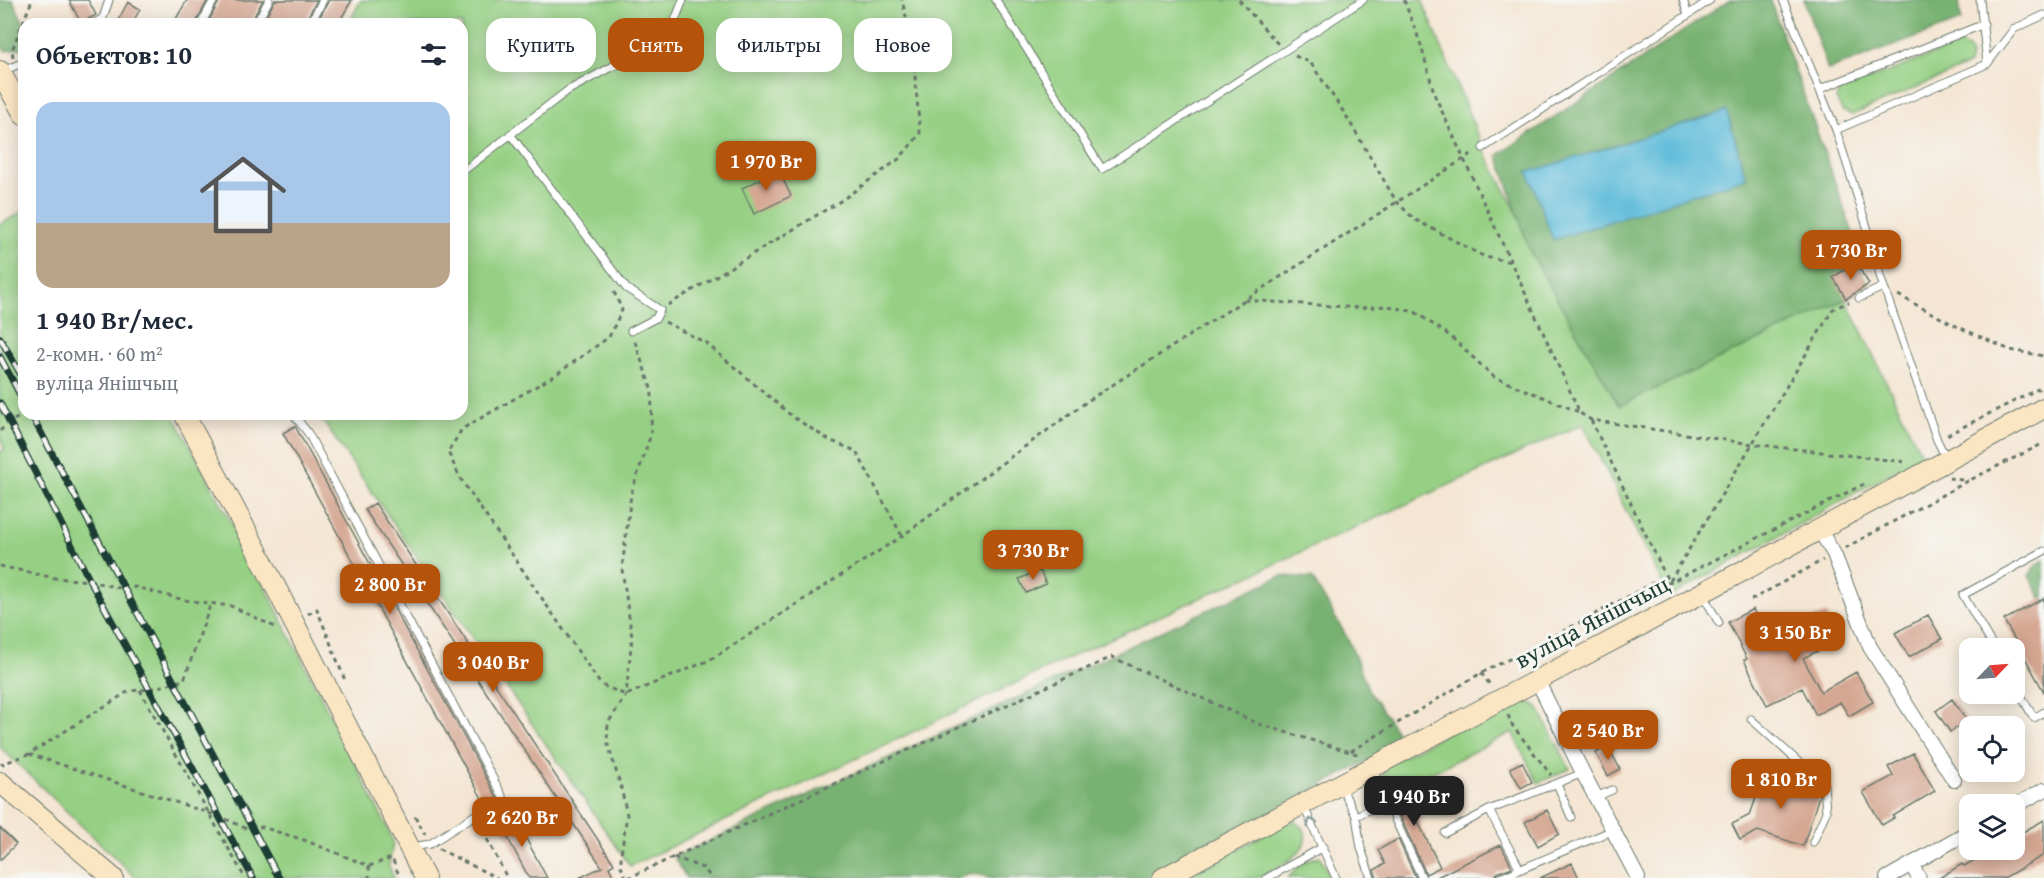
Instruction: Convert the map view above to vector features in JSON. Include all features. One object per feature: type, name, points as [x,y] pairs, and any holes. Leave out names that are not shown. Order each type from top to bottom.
[{"type":"street","points":[[5,70],[18,101]]},
{"type":"street","name":"вуліца Янішчыц","points":[[1163,878],[1819,530],[1914,465],[1947,460],[2044,408]]},
{"type":"street","points":[[187,420],[425,878]]},
{"type":"street","points":[[1819,530],[1834,554],[1870,647],[1954,780]]},
{"type":"street","points":[[1537,680],[1582,773],[1638,878]]},
{"type":"street","points":[[1,773],[113,878]]},
{"type":"street","points":[[2025,800],[2044,790]]},
{"type":"street","points":[[1887,878],[1959,837]]},
{"type":"street","points":[[1911,864],[1919,878]]},
{"type":"lane","points":[[103,18],[109,0]]},
{"type":"lane","points":[[204,18],[214,0]]},
{"type":"lane","points":[[259,18],[269,0]]},
{"type":"lane","points":[[313,18],[323,0]]},
{"type":"lane","points":[[468,167],[567,91],[613,66],[650,57],[666,43],[683,0]]},
{"type":"lane","points":[[996,0],[1102,169],[1363,0]]},
{"type":"lane","points":[[1683,0],[1688,15]]},
{"type":"lane","points":[[1483,148],[1710,0]]},
{"type":"lane","points":[[1783,0],[1836,130],[1876,255],[1883,287],[1937,440],[1947,460]]},
{"type":"lane","points":[[1980,0],[1987,64]]},
{"type":"lane","points":[[1836,130],[1987,64],[2014,29],[2044,15]]},
{"type":"lane","points":[[1820,89],[1984,24]]},
{"type":"lane","points":[[510,134],[626,288],[660,310],[656,318],[631,331]]},
{"type":"lane","points":[[1859,297],[1883,287]]},
{"type":"lane","points":[[298,420],[308,433],[505,801],[548,817]]},
{"type":"lane","points":[[1988,638],[1963,595],[2044,551]]},
{"type":"lane","points":[[1702,593],[1719,623]]},
{"type":"lane","points":[[2025,703],[2034,718],[2044,712]]},
{"type":"lane","points":[[1751,718],[1824,784],[1826,813],[1813,842]]},
{"type":"lane","points":[[1376,766],[1387,801],[1422,878]]},
{"type":"lane","points":[[1445,833],[1489,810],[1582,773]]},
{"type":"lane","points":[[1557,784],[1571,817]]},
{"type":"lane","points":[[1340,785],[1356,816],[1361,848],[1371,878]]},
{"type":"lane","points":[[1596,797],[1612,790]]},
{"type":"lane","points":[[410,847],[430,844],[475,815],[505,801]]},
{"type":"lane","points":[[1356,816],[1387,801]]},
{"type":"lane","points":[[1303,804],[1336,878]]},
{"type":"lane","points":[[1489,810],[1520,869]]},
{"type":"lane","points":[[1500,878],[1613,830]]},
{"type":"lane","points":[[1267,878],[1323,847]]},
{"type":"path","points":[[25,18],[32,0]]},
{"type":"path","points":[[660,310],[842,200],[899,159],[920,134],[912,42],[902,0]]},
{"type":"path","points":[[1239,0],[1284,51],[1310,62],[1345,114],[1396,201],[1414,219],[1485,257],[1512,262]]},
{"type":"path","points":[[1404,0],[1420,42],[1435,96],[1580,413]]},
{"type":"path","points":[[5,70],[18,35]]},
{"type":"path","points":[[1376,766],[1351,751],[1259,724],[1113,657],[627,878],[621,866],[621,854],[627,815],[607,741],[608,723],[626,695],[632,637],[622,570],[631,494],[651,434],[652,391],[631,331],[609,337],[554,376],[462,429],[448,452],[460,478],[601,685],[626,695],[710,660],[902,536],[1089,400],[1463,157],[1483,148]]},
{"type":"path","points":[[1883,287],[1954,325],[2010,350],[2044,356]]},
{"type":"path","points":[[609,337],[622,310],[614,292],[622,297]]},
{"type":"path","points":[[1670,583],[1833,309],[1859,297]]},
{"type":"path","points":[[1243,300],[1360,308],[1388,306],[1415,312],[1450,336],[1494,377],[1580,413],[1591,420],[1914,465],[1968,481]]},
{"type":"path","points":[[656,318],[706,343],[793,417],[829,440],[856,451],[902,536]]},
{"type":"path","points":[[1937,440],[2044,386]]},
{"type":"path","points":[[0,430],[10,421],[18,418]]},
{"type":"path","points":[[1591,420],[1670,583]]},
{"type":"path","points":[[0,424],[5,426]]},
{"type":"path","points":[[1751,600],[1968,481],[2044,443]]},
{"type":"path","points":[[1896,467],[1914,465]]},
{"type":"path","points":[[1351,751],[1481,673],[1653,583],[1670,583],[1865,483]]},
{"type":"path","points":[[0,566],[55,578],[90,580],[123,589],[135,586],[184,600],[231,606],[275,627]]},
{"type":"path","points":[[1,773],[129,691],[174,684],[184,680],[211,603]]},
{"type":"path","points":[[317,609],[348,688]]},
{"type":"path","points":[[1481,673],[1501,699],[1512,725],[1557,784]]},
{"type":"path","points":[[140,690],[245,878]]},
{"type":"path","points":[[29,754],[210,814],[247,829],[262,827],[304,840],[369,866],[392,858],[400,878]]},
{"type":"path","points":[[413,813],[430,844],[496,878]]},
{"type":"path","points":[[475,815],[507,878]]},
{"type":"path","points":[[674,857],[703,868],[712,878]]},
{"type":"path","points":[[369,866],[369,878]]},
{"type":"green space","points":[[0,0],[13,0],[21,18],[18,18],[18,49],[5,51],[0,42]]},
{"type":"green space","points":[[361,0],[1422,0],[1483,148],[1619,406],[1846,299],[1922,456],[1669,597],[1583,424],[1077,654],[630,866],[322,420],[468,420],[468,18],[351,18]]},
{"type":"green space","points":[[1730,0],[1770,0],[1860,253],[1856,263],[1869,284],[1846,299],[1619,406],[1530,252],[1498,155]]},
{"type":"green space","points":[[1804,0],[1959,0],[1961,21],[1828,70]]},
{"type":"green space","points":[[1960,44],[1968,48],[1971,56],[1969,65],[1852,115],[1842,111],[1836,98],[1839,91]]},
{"type":"green space","points":[[18,214],[18,420],[176,420],[250,557],[387,827],[393,842],[389,866],[394,878],[136,878],[0,747],[0,452],[4,450],[0,433],[0,224]]},
{"type":"green space","points":[[2044,560],[2044,604],[2029,576],[2035,566]]},
{"type":"green space","points":[[1281,576],[1312,578],[1348,639],[1369,691],[1397,732],[1383,753],[1145,878],[996,878],[970,873],[959,878],[686,878],[674,857]]},
{"type":"green space","points":[[1516,697],[1537,706],[1570,769],[1538,783],[1512,732],[1388,795],[1381,780],[1386,765]]},
{"type":"green space","points":[[1294,821],[1304,831],[1306,837],[1304,844],[1290,860],[1267,874],[1255,878],[1185,878],[1287,822]]},
{"type":"green space","points":[[1320,856],[1328,878],[1287,878],[1303,863]]},
{"type":"water","points":[[1727,111],[1746,178],[1553,240],[1528,172]]},
{"type":"building","points":[[69,0],[88,0],[96,15],[90,18],[78,18]]},
{"type":"building","points":[[187,0],[208,0],[198,18],[176,18]]},
{"type":"building","points":[[220,0],[263,0],[253,18],[210,18]]},
{"type":"building","points":[[275,0],[317,0],[307,18],[265,18]]},
{"type":"building","points":[[329,0],[352,0],[342,18],[319,18]]},
{"type":"building","points":[[128,2],[140,9],[135,18],[119,18]]},
{"type":"building","points":[[779,171],[791,196],[754,214],[742,188]]},
{"type":"building","points":[[1856,263],[1869,284],[1846,299],[1833,277]]},
{"type":"building","points":[[295,426],[497,798],[485,804],[283,433]]},
{"type":"building","points":[[375,503],[614,864],[609,867],[614,878],[579,878],[602,867],[365,510]]},
{"type":"building","points":[[1040,570],[1046,584],[1026,593],[1019,579]]},
{"type":"building","points":[[2044,598],[2044,692],[2025,658],[2025,638],[2014,638],[2004,620]]},
{"type":"building","points":[[1753,609],[1766,634],[1784,625],[1787,631],[1826,613],[1839,641],[1803,658],[1821,692],[1856,672],[1873,702],[1849,716],[1840,702],[1816,715],[1802,688],[1767,705],[1728,622]]},
{"type":"building","points":[[1928,615],[1942,639],[1909,657],[1895,633]]},
{"type":"building","points":[[1952,699],[1964,716],[1959,716],[1959,726],[1950,732],[1936,711]]},
{"type":"building","points":[[1608,746],[1620,769],[1608,776],[1596,753]]},
{"type":"building","points":[[1913,753],[1935,791],[1882,825],[1863,792],[1893,776],[1888,767]]},
{"type":"building","points":[[1522,762],[1532,782],[1521,788],[1510,768]]},
{"type":"building","points":[[1766,770],[1819,788],[1819,796],[1803,846],[1758,831],[1740,840],[1732,824],[1750,815]]},
{"type":"building","points":[[1412,783],[1420,798],[1409,803],[1440,867],[1426,874],[1390,794]]},
{"type":"building","points":[[1547,810],[1559,834],[1538,846],[1525,822]]},
{"type":"building","points":[[513,814],[547,878],[529,878],[499,821]]},
{"type":"building","points":[[2044,820],[2044,855],[2004,878],[1939,878],[1962,864],[1964,866],[1975,860],[2025,860],[2025,831]]},
{"type":"building","points":[[0,828],[16,844],[0,860]]},
{"type":"building","points":[[1398,839],[1416,878],[1377,878],[1374,870],[1385,864],[1378,850]]},
{"type":"building","points":[[1501,845],[1512,867],[1497,873],[1494,878],[1435,878]]},
{"type":"building","points":[[1572,863],[1579,878],[1540,878]]},
{"type":"railway","points":[[0,338],[18,370]]},
{"type":"railway","points":[[0,357],[18,391]]},
{"type":"railway","points":[[0,403],[90,581],[253,878]]},
{"type":"railway","points":[[34,420],[279,878]]}]
